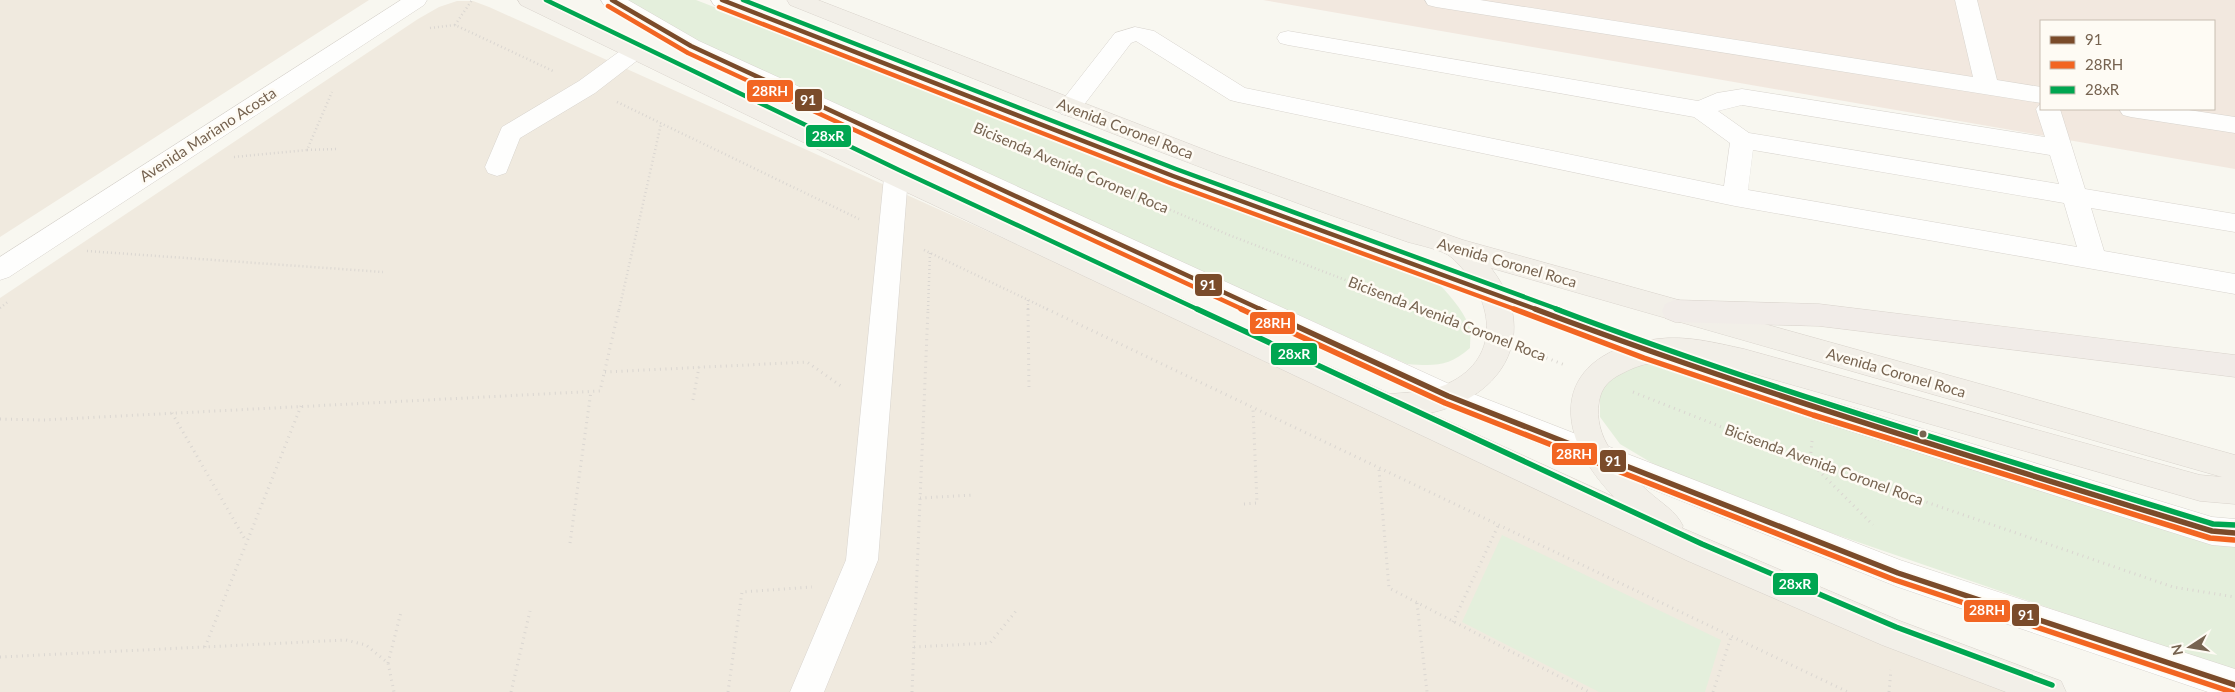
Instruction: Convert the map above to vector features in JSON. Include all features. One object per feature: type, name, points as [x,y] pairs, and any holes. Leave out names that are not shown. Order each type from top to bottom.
[{"type":"highway","points":[[1675,311],[1819,316],[1864,320],[2235,366]]},
{"type":"main road","points":[[530,0],[896,177],[1699,551],[1893,634],[2049,692]]},
{"type":"main road","name":"Avenida Coronel Roca","points":[[798,0],[1069,108],[1343,212],[1459,250],[2235,468]]},
{"type":"main road","points":[[1387,406],[1448,396],[1474,382],[1491,363],[1500,340],[1501,316],[1494,293],[1459,250]]},
{"type":"main road","points":[[1699,551],[1657,518],[1622,486],[1598,456],[1588,435],[1583,414],[1586,394],[1596,377],[1618,362],[1646,351],[1706,352],[1744,360],[2200,488],[2235,492]]},
{"type":"street","name":"Avenida Mariano Acosta","points":[[0,270],[416,0]]},
{"type":"street","points":[[612,0],[691,46],[1448,396],[1898,573],[2235,685]]},
{"type":"street","points":[[722,0],[1173,176],[1494,293],[1646,351],[1931,445],[2212,531],[2235,533]]},
{"type":"street","points":[[1436,0],[1522,7],[2040,95]]},
{"type":"street","points":[[1966,0],[1988,86]]},
{"type":"street","points":[[1069,108],[1123,38],[1135,34],[1146,36],[1238,94],[1736,197],[2235,284]]},
{"type":"street","points":[[1288,38],[1702,110],[1742,140],[2235,223]]},
{"type":"street","points":[[497,166],[510,133],[587,87],[635,51]]},
{"type":"street","points":[[1702,110],[1717,101],[1742,97],[2060,148]]},
{"type":"street","points":[[2048,110],[2094,260]]},
{"type":"street","points":[[2138,110],[2235,125]]},
{"type":"street","points":[[1736,197],[1742,140]]},
{"type":"street","points":[[807,692],[862,560],[896,177]]},
{"type":"path","points":[[472,0],[455,25],[1848,692]]},
{"type":"path","points":[[307,150],[333,90]]},
{"type":"path","points":[[0,419],[43,420],[600,391],[661,124]]},
{"type":"path","points":[[232,157],[336,149]]},
{"type":"path","name":"Bicisenda Avenida Coronel Roca","points":[[1156,204],[1228,235],[1810,462],[2172,587],[2235,597]]},
{"type":"path","points":[[84,251],[383,272]]},
{"type":"path","points":[[912,692],[930,253]]},
{"type":"path","points":[[1028,300],[1029,388]]},
{"type":"path","points":[[604,372],[807,362],[842,386],[841,396]]},
{"type":"path","points":[[694,400],[699,367]]},
{"type":"path","points":[[570,543],[591,391]]},
{"type":"path","points":[[205,647],[301,406]]},
{"type":"path","points":[[1244,504],[1257,503],[1254,409]]},
{"type":"path","points":[[172,413],[246,542]]},
{"type":"path","points":[[1379,469],[1389,588],[1589,692]]},
{"type":"path","points":[[920,498],[974,495]]},
{"type":"path","points":[[1453,622],[1498,526]]},
{"type":"path","points":[[728,692],[742,592],[815,587]]},
{"type":"path","points":[[1417,603],[1428,692]]},
{"type":"path","points":[[511,692],[530,611]]},
{"type":"path","points":[[914,647],[990,643],[1016,611]]},
{"type":"path","points":[[394,692],[388,663],[401,612]]},
{"type":"path","points":[[1713,692],[1731,637]]},
{"type":"path","points":[[0,657],[346,640],[366,644],[388,663]]},
{"type":"shaded area","points":[[0,0],[369,0],[0,237]]},
{"type":"shaded area","points":[[1263,0],[2235,0],[2235,169]]},
{"type":"shaded area","points":[[457,1],[473,1],[489,7],[2012,692],[0,692],[0,298],[418,19],[439,7]]},
{"type":"green space","points":[[623,0],[696,0],[1244,211],[1433,278],[1454,301],[1467,321],[1470,328],[1470,348],[1455,359],[1441,364],[1407,364],[698,43]]},
{"type":"green space","points":[[1638,355],[2235,529],[2235,672],[1727,497],[1662,469],[1620,444],[1600,417],[1600,388]]},
{"type":"green space","points":[[1502,535],[1721,640],[1705,692],[1599,692],[1462,622]]},
{"type":"transit line","name":"28xR","points":[[546,0],[899,170],[1702,544],[1896,627],[2052,685]]},
{"type":"transit line","name":"91","points":[[612,0],[691,46],[1448,396],[1898,573],[2235,685]]},
{"type":"transit line","name":"91","points":[[722,0],[1173,176],[1494,293],[1646,351],[1815,408],[2212,531],[2235,533]]},
{"type":"transit line","name":"28xR","points":[[743,0],[1176,169],[1497,286],[1649,344],[1817,401],[2213,524],[2235,525]]},
{"type":"transit line","name":"28RH","points":[[608,6],[688,53],[1445,403],[1895,580],[2232,692]]},
{"type":"transit line","name":"28RH","points":[[719,7],[1170,183],[1644,358],[1813,415],[2210,538],[2234,540]]}]
